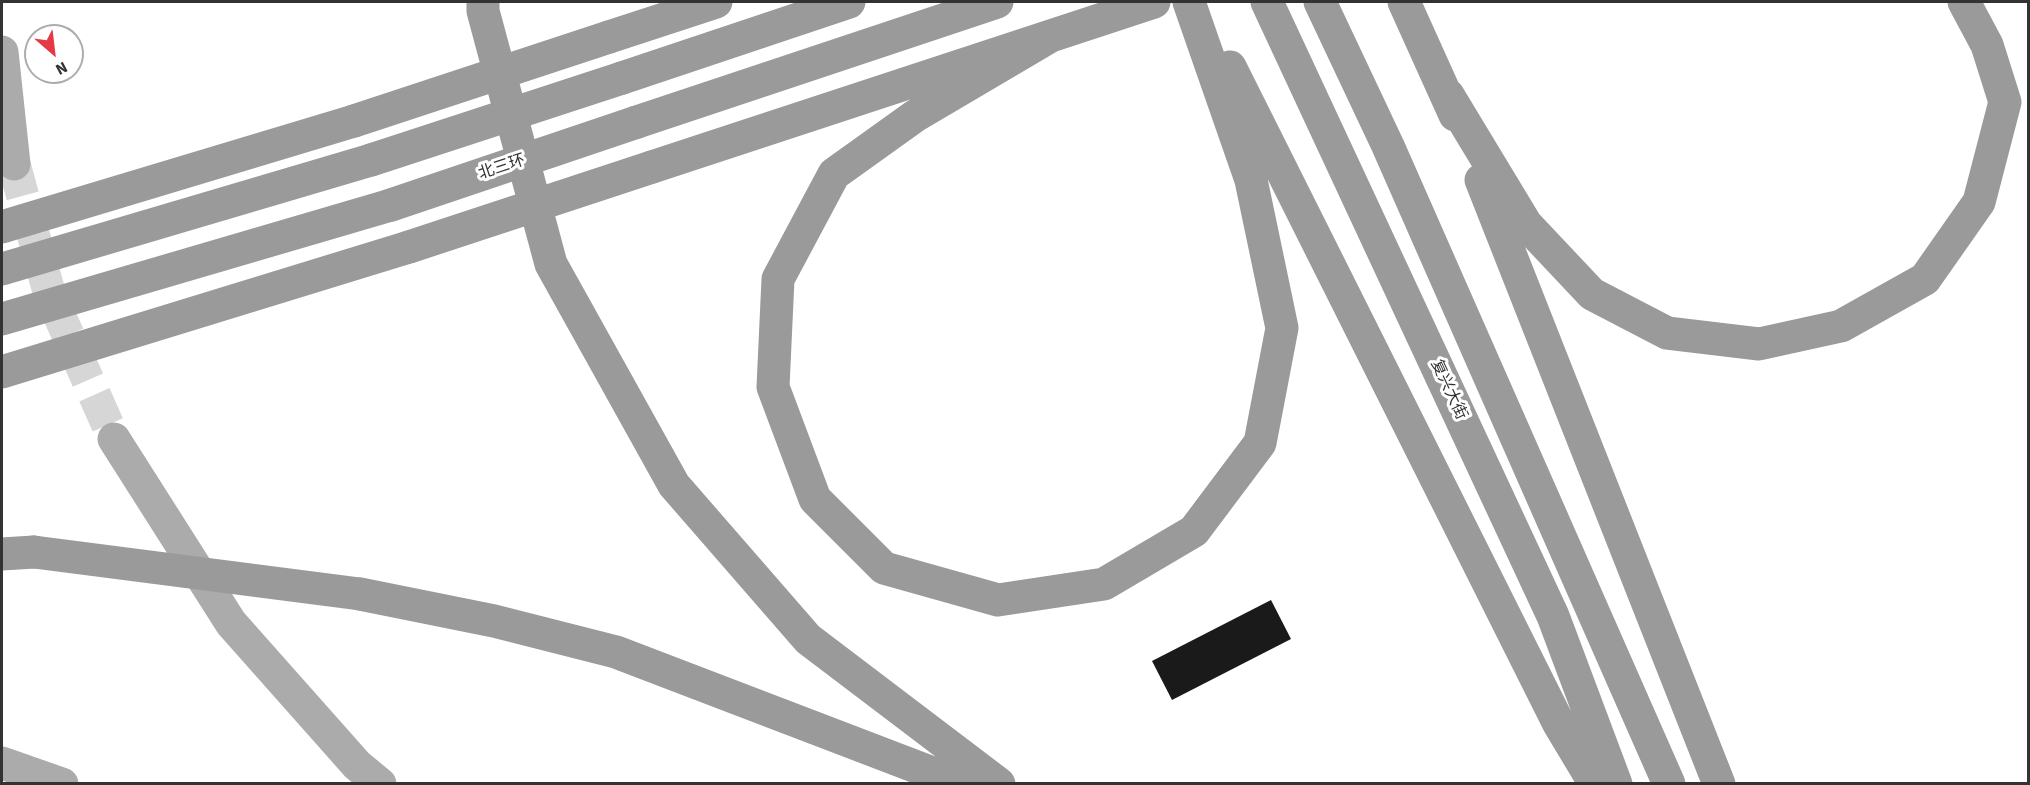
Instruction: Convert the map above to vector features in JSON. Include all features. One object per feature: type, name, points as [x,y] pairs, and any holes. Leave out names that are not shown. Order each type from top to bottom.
[{"type":"highway","points":[[483,2],[486,23],[551,264],[674,485],[808,639],[999,783]]},
{"type":"highway","points":[[2,227],[354,121],[716,2]]},
{"type":"highway","points":[[2,269],[371,160],[849,2]]},
{"type":"highway","name":"北三环","points":[[2,319],[390,205],[997,2]]},
{"type":"highway","points":[[2,372],[409,247],[1154,2]]},
{"type":"highway","points":[[1049,37],[915,116],[834,174],[778,279],[773,387],[815,499],[884,568],[998,600],[1104,584],[1194,531],[1260,443],[1282,328],[1251,180],[1189,2]]},
{"type":"highway","points":[[1197,2],[1559,724],[1595,783]]},
{"type":"highway","name":"复兴大街","points":[[1267,2],[1553,616],[1616,783]]},
{"type":"highway","points":[[1320,2],[1388,146],[1669,783]]},
{"type":"highway","points":[[1404,2],[1448,95],[1719,783]]},
{"type":"highway","points":[[1448,95],[1526,224],[1592,294],[1667,333],[1759,344],[1841,326],[1925,279],[1978,202],[2004,102],[1987,45],[1964,2]]},
{"type":"highway","points":[[2,554],[34,552],[360,594],[494,621],[616,652],[961,783]]},
{"type":"main road","points":[[2,52],[15,164]]},
{"type":"main road","points":[[114,439],[231,623],[357,765],[380,783]]},
{"type":"main road","points":[[2,763],[62,783]]},
{"type":"building","points":[[1271,600],[1291,639],[1172,700],[1152,661]]},
{"type":"tunnel","points":[[14,164],[49,292],[114,439]]}]
